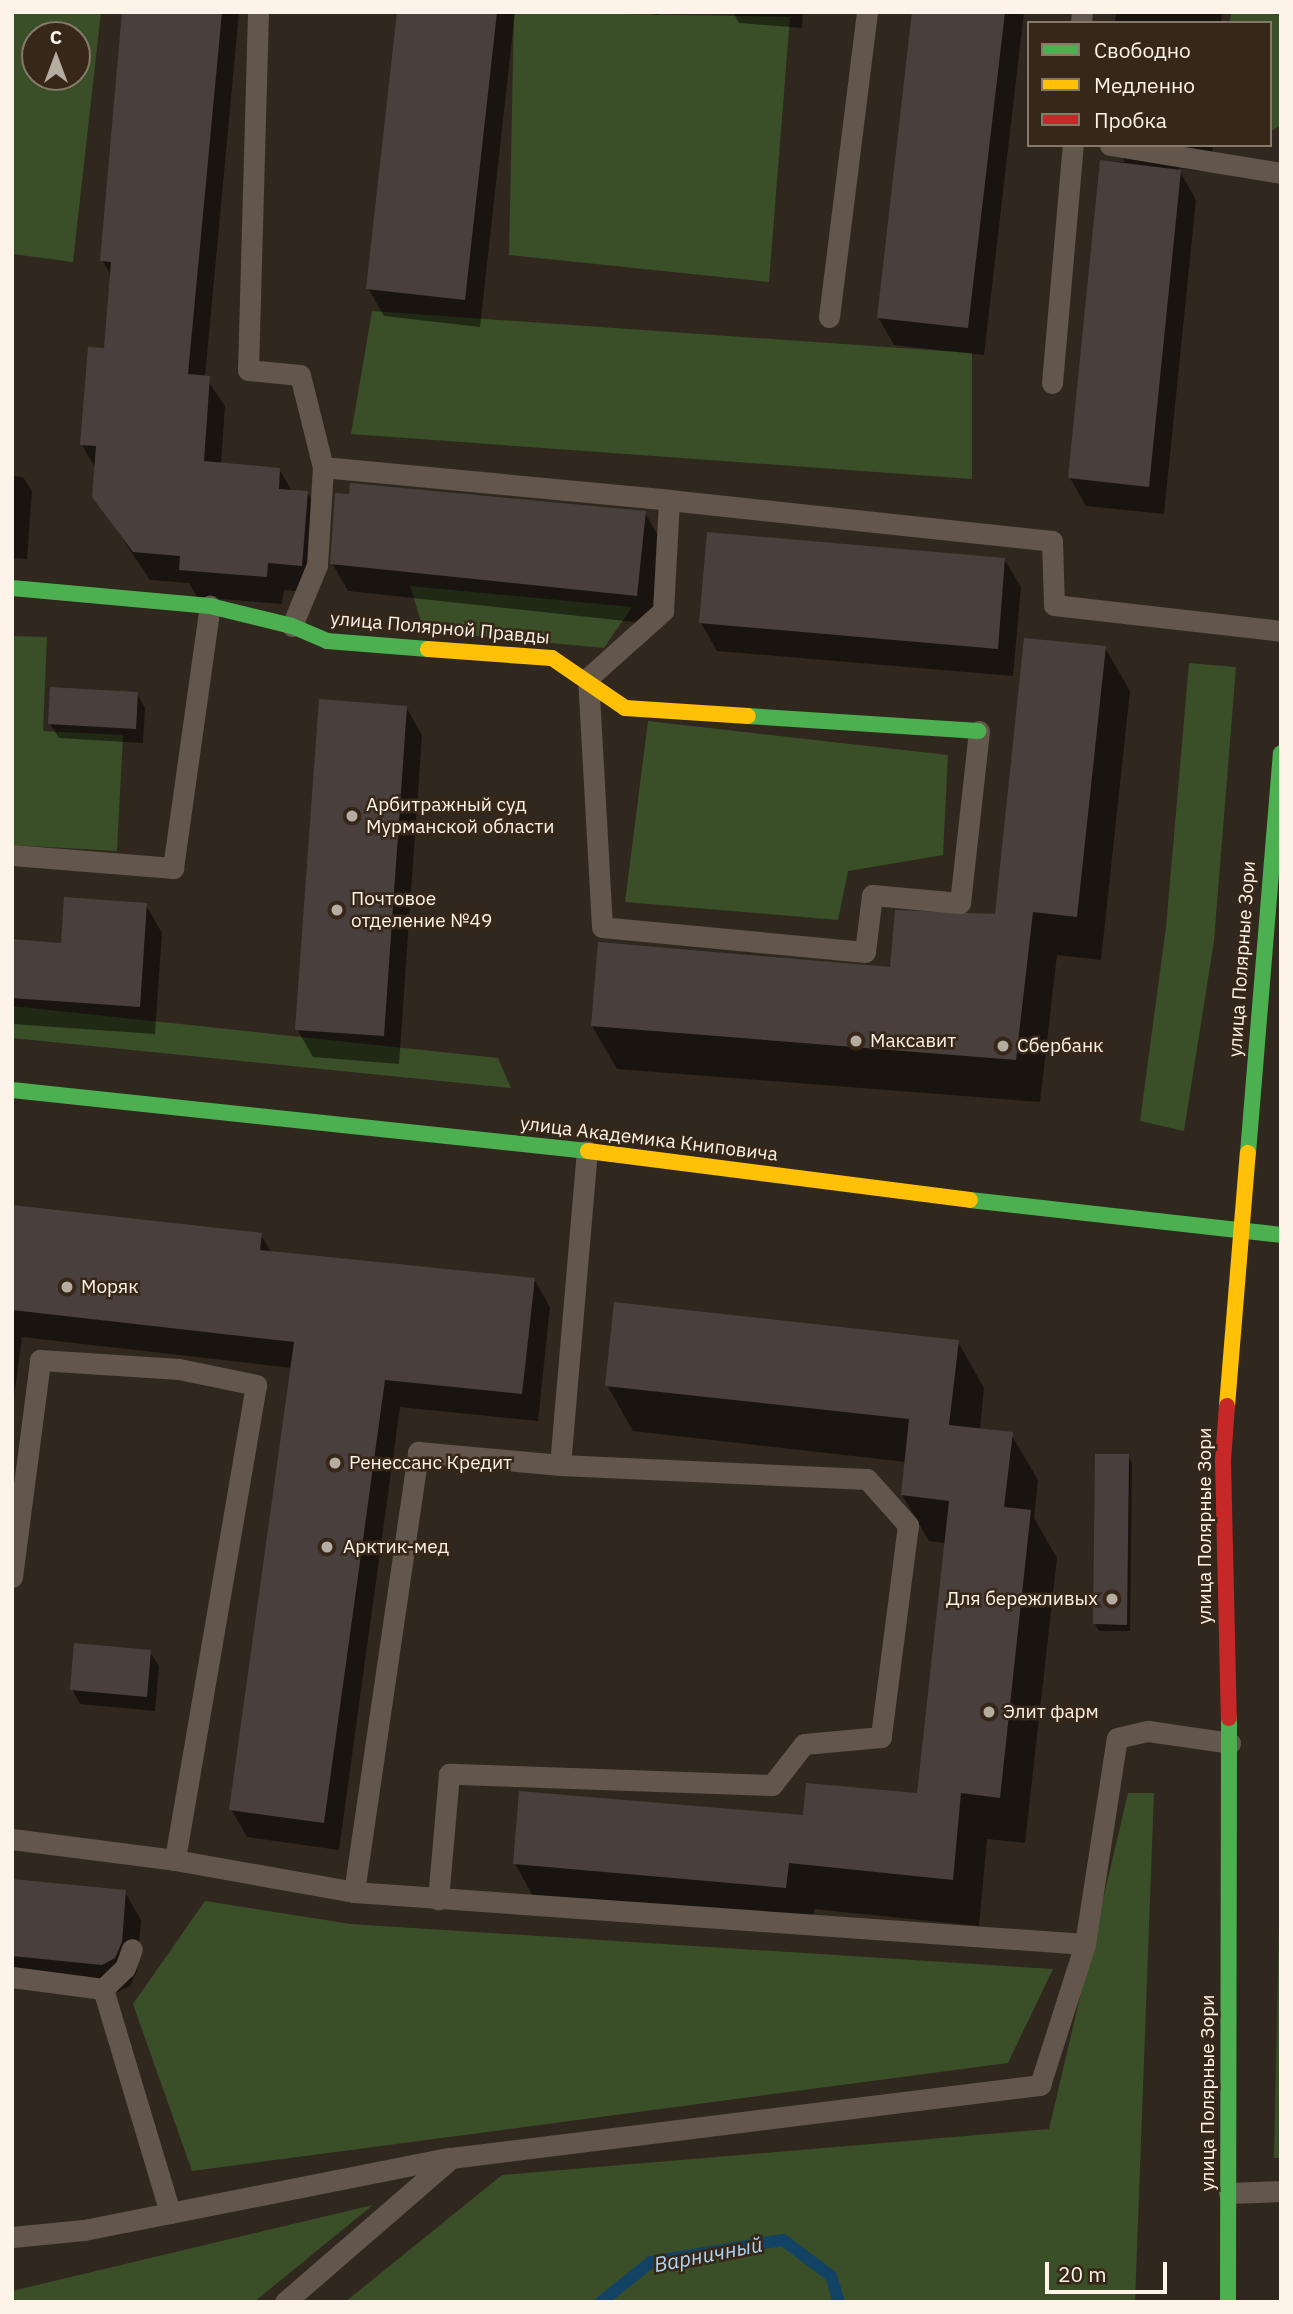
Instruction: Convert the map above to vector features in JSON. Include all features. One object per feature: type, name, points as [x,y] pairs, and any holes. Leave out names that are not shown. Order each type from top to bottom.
[{"type":"main road","name":"улица Полярной Правды","points":[[12,588],[210,606],[292,626],[327,642],[552,658],[588,678],[625,708],[979,731]]},
{"type":"main road","name":"улица Полярные Зори","points":[[1228,2302],[1230,1743],[1223,1461],[1281,753]]},
{"type":"main road","name":"улица Академика Книповича","points":[[12,1090],[587,1151],[1281,1236]]},
{"type":"lane","points":[[258,12],[248,370],[300,375],[323,467],[317,565],[292,626]]},
{"type":"lane","points":[[829,317],[867,12]]},
{"type":"lane","points":[[1052,383],[1073,147]]},
{"type":"lane","points":[[1122,147],[1281,173]]},
{"type":"lane","points":[[323,467],[669,500],[1052,541],[1054,605],[1281,631]]},
{"type":"lane","points":[[669,500],[663,611],[588,678],[602,927],[865,953],[872,895],[960,903],[979,731]]},
{"type":"lane","points":[[12,855],[173,868],[210,606]]},
{"type":"lane","points":[[560,1465],[587,1151]]},
{"type":"lane","points":[[12,1577],[40,1360],[178,1368],[256,1385],[175,1860]]},
{"type":"lane","points":[[354,1892],[418,1452],[560,1465],[867,1479],[908,1525],[881,1737],[804,1744],[772,1785],[449,1774],[438,1900]]},
{"type":"lane","points":[[12,2236],[84,2230],[451,2158],[1041,2085],[1085,1944],[1117,1738],[1148,1731],[1230,1743]]},
{"type":"lane","points":[[12,1839],[175,1860],[354,1892],[1085,1944]]},
{"type":"lane","points":[[103,1989],[125,1968],[132,1949]]},
{"type":"lane","points":[[12,1977],[103,1989]]},
{"type":"lane","points":[[103,1989],[170,2213]]},
{"type":"lane","points":[[285,2302],[451,2158]]},
{"type":"lane","points":[[1229,2193],[1281,2191]]},
{"type":"green space","points":[[12,12],[101,12],[73,262],[12,254]]},
{"type":"green space","points":[[514,12],[790,17],[769,282],[509,255]]},
{"type":"green space","points":[[1232,12],[1281,12],[1281,125],[1272,131],[1272,21],[1230,21]]},
{"type":"green space","points":[[372,311],[972,353],[972,479],[351,434]]},
{"type":"green space","points":[[410,586],[632,607],[604,648],[424,631]]},
{"type":"green space","points":[[12,636],[47,637],[43,731],[123,735],[117,851],[12,845]]},
{"type":"green space","points":[[1189,663],[1236,667],[1214,941],[1184,1131],[1140,1121],[1166,927]]},
{"type":"green space","points":[[648,721],[948,755],[943,855],[848,871],[838,920],[625,902]]},
{"type":"green space","points":[[12,1006],[498,1058],[511,1088],[12,1038]]},
{"type":"green space","points":[[1128,1793],[1154,1793],[1135,2302],[345,2302],[502,2175],[1049,2129]]},
{"type":"green space","points":[[1281,1829],[1281,2158],[1274,2158]]},
{"type":"green space","points":[[205,1901],[351,1924],[1053,1969],[1008,2063],[192,2171],[133,2004]]},
{"type":"green space","points":[[373,2205],[254,2302],[12,2302],[12,2291]]},
{"type":"building","points":[[122,12],[222,12],[188,374],[210,376],[204,461],[280,468],[279,489],[308,491],[302,566],[268,563],[267,577],[179,570],[180,556],[133,552],[92,497],[96,446],[80,445],[88,347],[104,348],[111,262],[100,261]]},
{"type":"building","points":[[397,12],[497,12],[465,300],[366,289]]},
{"type":"building","points":[[912,12],[1005,12],[968,328],[877,318]]},
{"type":"building","points":[[1100,160],[1181,170],[1149,487],[1068,478]]},
{"type":"building","points":[[350,483],[646,511],[637,596],[330,564],[335,493],[349,494]]},
{"type":"building","points":[[707,532],[1005,558],[998,649],[699,623]]},
{"type":"building","points":[[1024,638],[1106,646],[1077,917],[1033,912],[1016,1060],[591,1026],[598,942],[890,967],[895,910],[995,914]]},
{"type":"building","points":[[50,687],[138,692],[136,729],[48,724]]},
{"type":"building","points":[[319,699],[407,706],[384,1036],[295,1030]]},
{"type":"building","points":[[64,897],[147,903],[140,1007],[12,998],[12,939],[61,943]]},
{"type":"building","points":[[12,1205],[262,1233],[260,1250],[535,1278],[522,1394],[385,1380],[324,1823],[229,1810],[294,1342],[12,1310]]},
{"type":"building","points":[[614,1302],[959,1340],[949,1425],[1013,1432],[1004,1507],[1031,1510],[1000,1798],[961,1793],[953,1880],[789,1863],[786,1888],[513,1864],[519,1791],[803,1815],[806,1783],[917,1793],[949,1501],[901,1495],[909,1419],[605,1386]]},
{"type":"building","points":[[1095,1454],[1129,1454],[1127,1625],[1093,1624]]},
{"type":"building","points":[[74,1643],[151,1650],[147,1697],[70,1690]]},
{"type":"building","points":[[12,1879],[126,1890],[122,1942],[115,1958],[102,1965],[12,1956]]},
{"type":"waterway","name":"Варничный","points":[[601,2302],[651,2262],[783,2240],[831,2276],[839,2302]]},
{"type":"traffic: fast","points":[[12,588],[210,606],[292,626],[327,641],[428,649]]},
{"type":"traffic: fast","points":[[748,716],[979,731]]},
{"type":"traffic: fast","points":[[1248,1153],[1281,753]]},
{"type":"traffic: fast","points":[[12,1090],[588,1151]]},
{"type":"traffic: fast","points":[[970,1200],[1281,1235]]},
{"type":"traffic: fast","points":[[1228,2302],[1229,1718]]},
{"type":"traffic: slow","points":[[428,649],[552,658],[625,708],[748,716]]},
{"type":"traffic: slow","points":[[588,1151],[970,1200]]},
{"type":"traffic: slow","points":[[1227,1406],[1248,1153]]},
{"type":"traffic: jam","points":[[1227,1406],[1223,1461],[1229,1718]]},
{"type":"place","name":"Арбитражный суд Мурманской области","points":[[352,816]]},
{"type":"place","name":"Почтовое отделение №49","points":[[337,910]]},
{"type":"place","name":"Максавит","points":[[856,1041]]},
{"type":"place","name":"Сбербанк","points":[[1003,1046]]},
{"type":"place","name":"Моряк","points":[[67,1287]]},
{"type":"place","name":"Ренессанс Кредит","points":[[335,1463]]},
{"type":"place","name":"Арктик-мед","points":[[327,1547]]},
{"type":"place","name":"Для бережливых","points":[[1112,1599]]},
{"type":"place","name":"Элит фарм","points":[[989,1712]]}]
